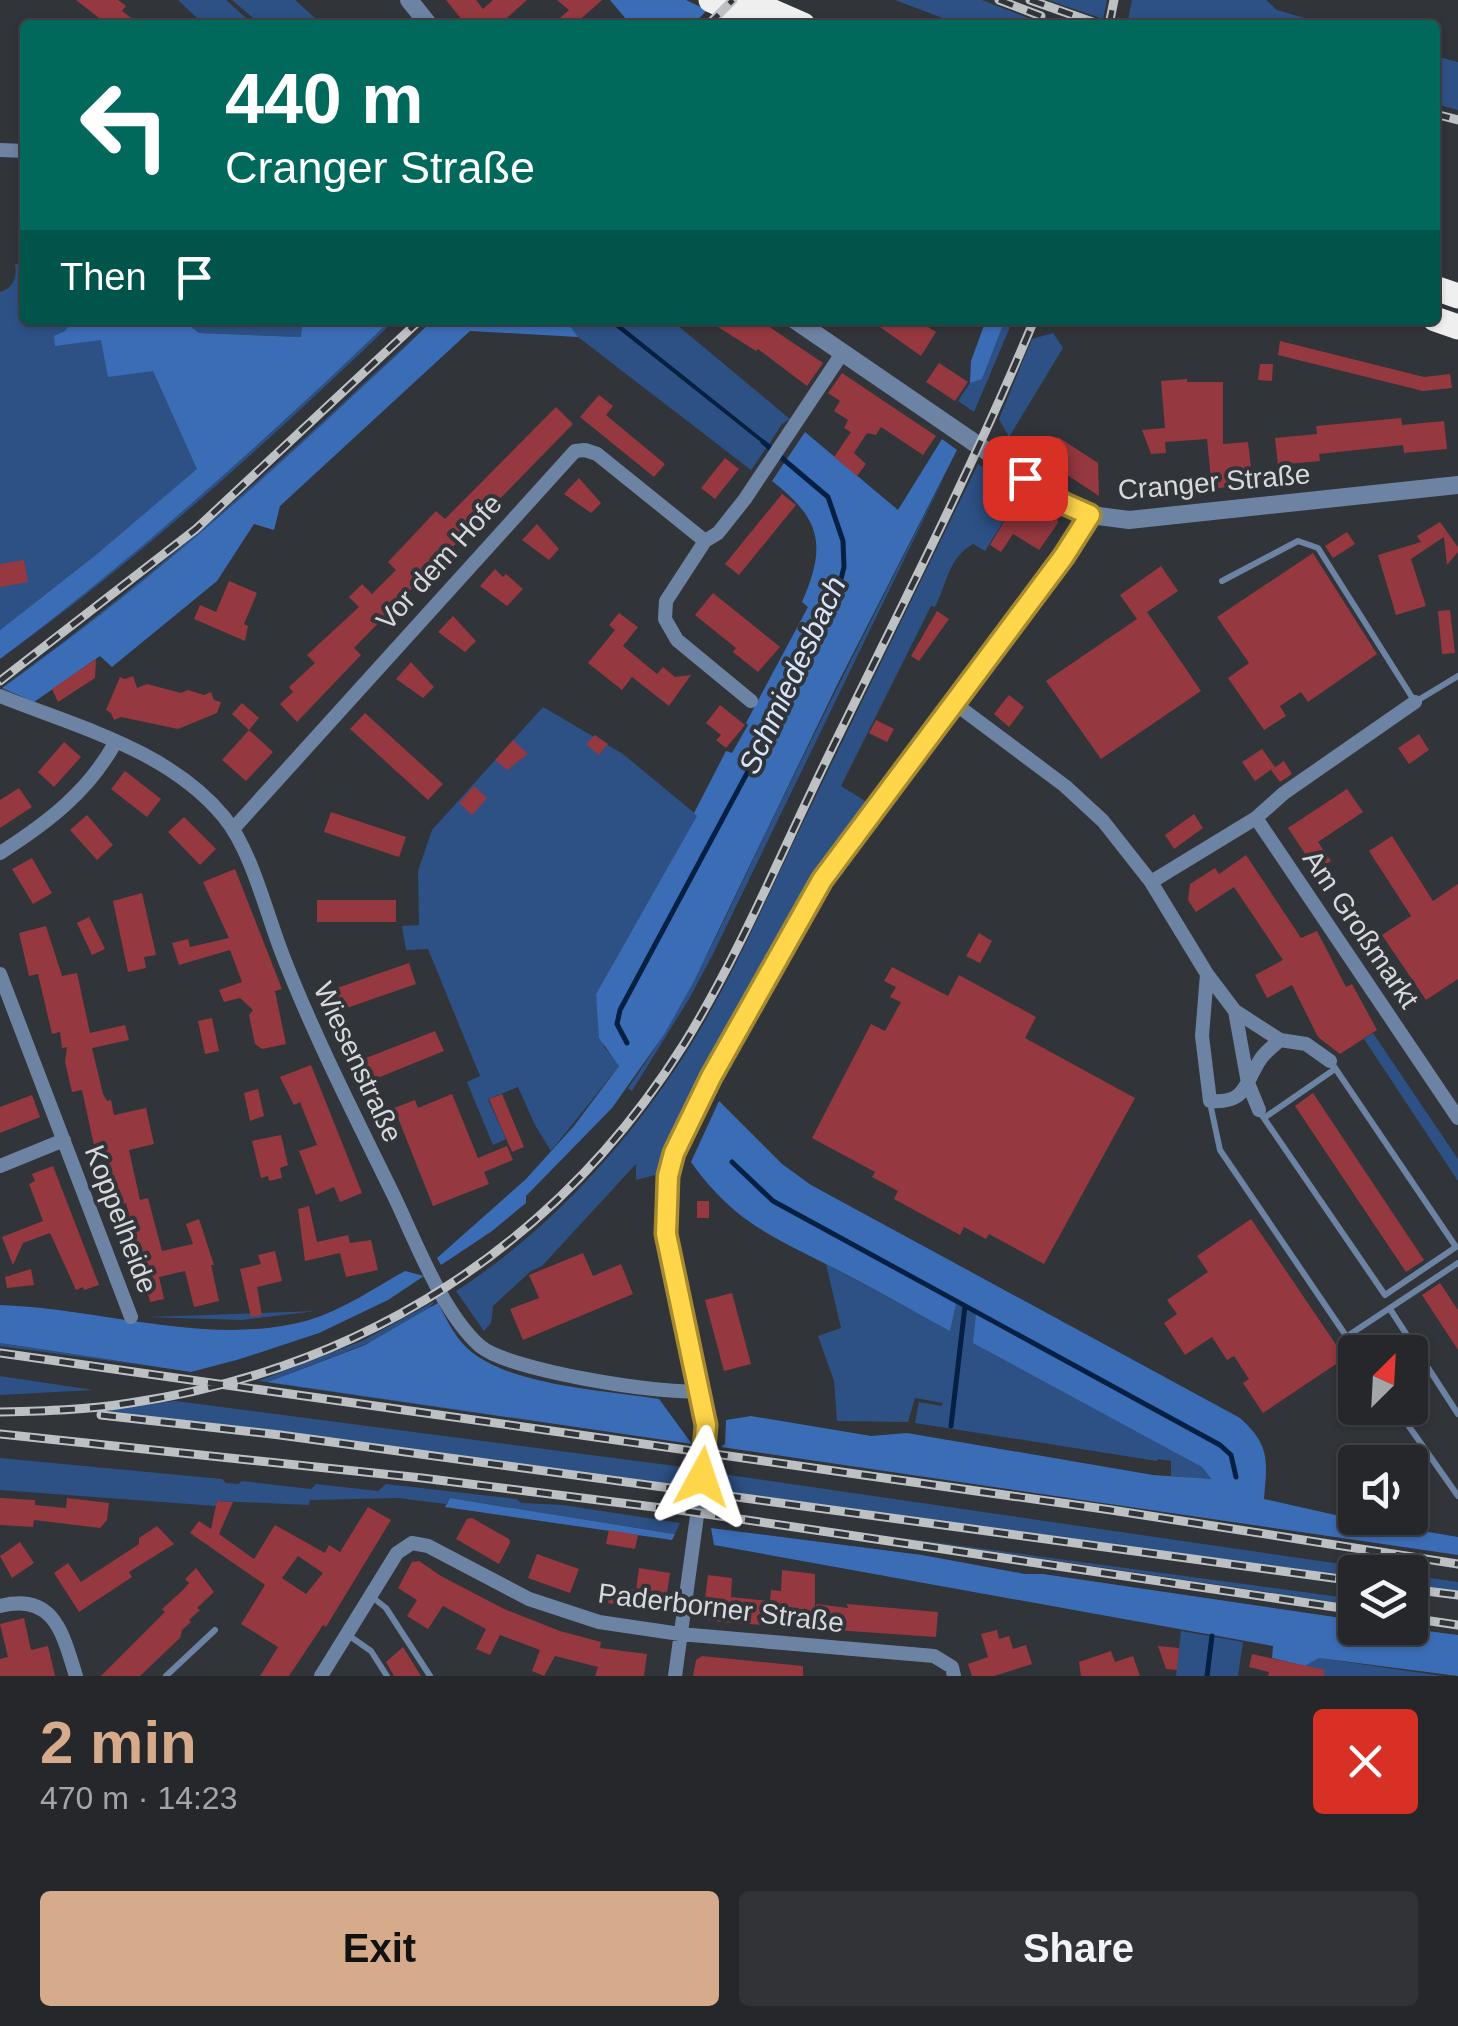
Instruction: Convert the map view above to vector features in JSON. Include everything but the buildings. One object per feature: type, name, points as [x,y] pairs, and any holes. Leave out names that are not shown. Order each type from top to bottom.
[{"type":"highway","points":[[712,0],[755,20]]},
{"type":"highway","points":[[746,0],[792,20]]},
{"type":"street","points":[[408,0],[425,20]]},
{"type":"street","name":"Cranger Straße","points":[[802,325],[1055,498],[1090,515],[1129,520],[1458,485]]},
{"type":"street","points":[[752,701],[677,640],[665,619],[666,602],[705,540],[718,533],[767,467],[842,352]]},
{"type":"street","name":"Vor dem Hofe","points":[[234,829],[575,451],[596,454],[705,540]]},
{"type":"street","points":[[674,1676],[707,1443],[700,1391],[666,1234],[668,1176],[674,1153],[711,1077],[822,880],[1074,542],[1090,515]]},
{"type":"street","name":"Wiesenstraße","points":[[0,696],[164,765],[189,782],[234,829],[311,1028],[416,1243],[470,1336],[503,1360],[527,1367],[670,1391],[700,1391]]},
{"type":"street","points":[[1151,882],[1256,818],[1284,793],[1416,702]]},
{"type":"street","points":[[954,703],[1065,786],[1103,821],[1151,882],[1235,1012],[1280,1040],[1306,1044],[1333,1065]]},
{"type":"street","points":[[0,852],[68,803],[94,778],[115,743]]},
{"type":"street","name":"Am Großmarkt","points":[[1256,818],[1458,1118]]},
{"type":"street","name":"Koppelheide","points":[[0,974],[131,1316]]},
{"type":"street","points":[[1207,974],[1202,1036],[1210,1102],[1238,1098],[1262,1056],[1280,1040]]},
{"type":"street","points":[[1235,1012],[1248,1084],[1261,1114]]},
{"type":"street","name":"Koppelheide","points":[[0,1166],[64,1140]]},
{"type":"street","name":"Paderborner Straße","points":[[321,1676],[404,1546],[420,1543],[498,1584],[564,1612],[625,1627],[680,1634],[934,1656],[952,1667],[954,1676]]},
{"type":"street","points":[[0,1606],[28,1603],[55,1620],[76,1676]]},
{"type":"lane","points":[[1222,581],[1298,541],[1318,548],[1416,702],[1458,676]]},
{"type":"lane","points":[[1333,1065],[1456,1247],[1384,1296],[1261,1114],[1333,1065]]},
{"type":"lane","points":[[1210,1102],[1220,1150],[1345,1335]]},
{"type":"lane","points":[[1349,1335],[1458,1263]]},
{"type":"lane","points":[[1390,1309],[1458,1414]]},
{"type":"lane","points":[[1408,1425],[1458,1496]]},
{"type":"lane","points":[[370,1596],[386,1608],[430,1676]]},
{"type":"lane","points":[[166,1676],[214,1630]]},
{"type":"lane","points":[[347,1634],[371,1651],[386,1676]]},
{"type":"shaded area","points":[[178,0],[226,0],[248,20],[199,20]]},
{"type":"shaded area","points":[[232,0],[295,0],[317,20],[255,20]]},
{"type":"shaded area","points":[[610,0],[686,0],[707,10],[698,20],[627,20]]},
{"type":"shaded area","points":[[895,0],[982,0],[1033,20],[948,20]]},
{"type":"shaded area","points":[[1048,0],[1107,0],[1103,19]]},
{"type":"shaded area","points":[[1132,0],[1266,0],[1277,10],[1312,20],[1128,20]]},
{"type":"shaded area","points":[[1440,57],[1458,62],[1458,110],[1440,105]]},
{"type":"shaded area","points":[[15,264],[20,264],[20,325],[69,325],[65,331],[102,340],[153,371],[198,469],[0,630],[0,292],[13,281]]},
{"type":"shaded area","points":[[69,325],[189,325],[199,333],[301,337],[302,325],[386,325],[201,496],[0,659],[0,630],[197,469],[153,371],[108,377],[101,340],[55,346],[54,336]]},
{"type":"shaded area","points":[[189,325],[303,325],[302,337],[199,333]]},
{"type":"shaded area","points":[[390,325],[203,497],[104,580],[0,659],[201,496]]},
{"type":"shaded area","points":[[426,325],[333,417],[197,539],[75,637],[1,688],[114,602],[328,417]]},
{"type":"shaded area","points":[[428,325],[570,325],[578,337],[470,331],[280,506],[274,530],[254,524],[217,581],[112,667],[100,656],[34,702],[2,688],[171,558],[330,418]]},
{"type":"shaded area","points":[[570,325],[613,325],[767,447],[751,470],[578,337]]},
{"type":"shaded area","points":[[613,325],[620,325],[769,444],[767,447]]},
{"type":"shaded area","points":[[620,325],[677,325],[790,419],[769,444]]},
{"type":"shaded area","points":[[984,325],[1003,325],[982,379],[970,383],[971,361]]},
{"type":"shaded area","points":[[1003,325],[1011,325],[974,412],[958,401],[970,383],[982,378]]},
{"type":"shaded area","points":[[1053,333],[1063,348],[1009,437],[999,419],[1032,339]]},
{"type":"shaded area","points":[[805,432],[898,510],[942,439],[957,450],[665,1033],[612,1108],[526,1196],[526,1203],[441,1265],[437,1258],[526,1179],[574,1126],[619,1066],[599,1038],[596,994],[697,816],[694,813],[726,751],[732,753],[748,725],[808,607],[802,602],[815,564],[815,534],[801,508],[772,481]]},
{"type":"shaded area","points":[[978,464],[1022,492],[985,551],[973,544],[953,564],[935,607],[931,606],[841,786],[867,802],[808,887],[756,976],[686,1103],[659,1174],[636,1180],[636,1164],[542,1266],[531,1271],[493,1306],[491,1323],[484,1331],[456,1291],[523,1241],[585,1183],[641,1117],[689,1048],[738,958]]},
{"type":"shaded area","points":[[948,469],[712,956],[632,1091],[628,1088],[708,953]]},
{"type":"shaded area","points":[[543,707],[623,754],[698,816],[596,994],[604,1047],[620,1065],[551,1151],[518,1087],[488,1099],[506,1139],[493,1145],[467,1082],[480,1076],[428,949],[406,950],[402,926],[419,925],[418,871],[432,830]]},
{"type":"shaded area","points":[[1373,1033],[1458,1159],[1458,1181],[1364,1039]]},
{"type":"shaded area","points":[[719,1101],[782,1164],[811,1185],[1240,1418],[1257,1437],[1265,1455],[1264,1499],[1338,1516],[1338,1535],[1428,1535],[1428,1532],[1458,1537],[1458,1555],[721,1447],[725,1444],[726,1420],[751,1416],[871,1436],[907,1433],[1153,1475],[1211,1479],[1202,1467],[973,1343],[976,1314],[956,1304],[950,1331],[751,1223],[721,1197],[691,1162]]},
{"type":"shaded area","points":[[826,1264],[950,1330],[956,1303],[976,1314],[1202,1467],[1211,1480],[1171,1476],[1171,1461],[915,1423],[919,1402],[942,1406],[943,1403],[915,1398],[908,1422],[837,1421],[834,1381],[818,1336],[841,1328]]},
{"type":"shaded area","points":[[405,1271],[424,1276],[388,1300],[319,1333],[191,1372],[0,1343],[0,1305],[195,1328],[272,1328],[334,1311]]},
{"type":"shaded area","points":[[435,1301],[423,1313],[383,1336],[270,1382],[693,1445],[258,1381],[362,1341]]},
{"type":"shaded area","points":[[438,1303],[458,1338],[485,1361],[558,1384],[659,1399],[692,1444],[268,1382],[365,1345]]},
{"type":"shaded area","points":[[316,1311],[242,1320],[147,1317]]},
{"type":"shaded area","points":[[0,1343],[156,1367],[0,1346]]},
{"type":"shaded area","points":[[0,1376],[93,1390],[0,1395]]},
{"type":"shaded area","points":[[176,1401],[691,1468],[689,1488],[275,1432],[80,1411]]},
{"type":"shaded area","points":[[0,1458],[311,1489],[316,1484],[378,1491],[386,1484],[680,1523],[675,1534],[450,1498],[446,1504],[398,1498],[310,1500],[309,1505],[217,1501],[216,1506],[0,1490]]},
{"type":"shaded area","points":[[715,1473],[1338,1564],[1338,1576],[712,1492]]},
{"type":"shaded area","points":[[450,1498],[675,1534],[672,1540],[445,1507]]},
{"type":"shaded area","points":[[711,1528],[922,1555],[1025,1574],[1338,1617],[1338,1645],[1428,1645],[1428,1631],[1458,1635],[1458,1676],[1319,1658],[1305,1666],[1272,1658],[1273,1646],[714,1545]]},
{"type":"shaded area","points":[[882,1535],[1338,1597],[1338,1602]]},
{"type":"shaded area","points":[[1428,1578],[1458,1582],[1458,1593],[1428,1589]]},
{"type":"shaded area","points":[[1181,1631],[1243,1642],[1238,1676],[1176,1676]]},
{"type":"shaded area","points":[[1319,1658],[1443,1676],[1317,1676],[1305,1666]]},
{"type":"waterway","name":"Schmiedesbach","points":[[627,1043],[617,1024],[620,1010],[760,749],[839,587],[844,567],[843,541],[828,497],[763,442]]},
{"type":"waterway","name":"Schmiedesbach","points":[[732,1162],[773,1201],[1220,1445],[1231,1455],[1236,1477]]},
{"type":"waterway","points":[[951,1426],[965,1306]]},
{"type":"waterway","name":"Schmiedesbach","points":[[1207,1676],[1212,1636]]},
{"type":"railway","points":[[713,20],[733,0]]},
{"type":"railway","points":[[999,0],[1041,16]]},
{"type":"railway","points":[[1030,0],[1087,20]]},
{"type":"railway","points":[[1110,20],[1114,0]]},
{"type":"railway","points":[[1440,115],[1458,120]]},
{"type":"railway","points":[[0,681],[196,529],[415,325]]},
{"type":"railway","points":[[0,1412],[130,1403],[216,1386],[297,1361],[374,1327],[447,1286],[515,1237],[577,1180],[634,1116],[684,1044],[723,975],[960,487],[1032,325]]},
{"type":"railway","points":[[0,1353],[1111,1510],[1458,1564]]},
{"type":"railway","points":[[101,1415],[280,1435],[1338,1579]]},
{"type":"railway","points":[[0,1434],[422,1478],[686,1511],[1338,1607]]},
{"type":"railway","points":[[1428,1591],[1458,1595]]},
{"type":"railway","points":[[1428,1621],[1458,1625]]},
{"type":"route","points":[[702,1477],[706,1425],[666,1234],[668,1176],[674,1153],[711,1077],[822,880],[1064,556],[1090,515],[1025,478]]}]
